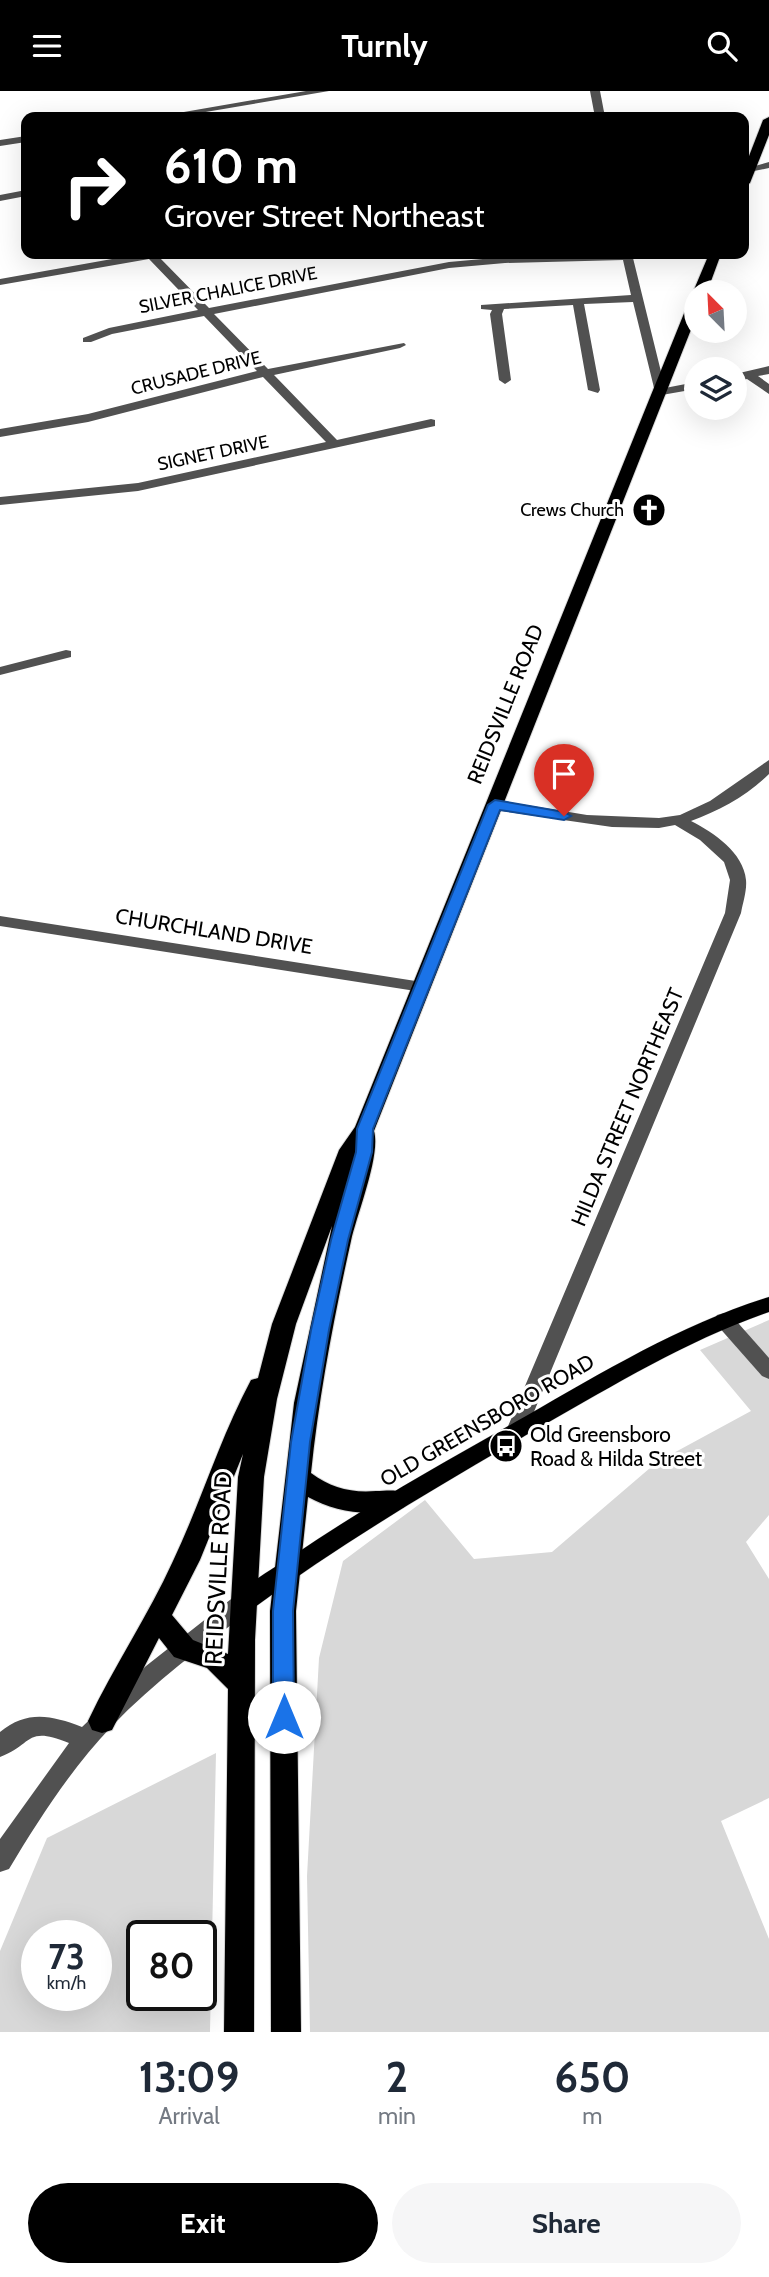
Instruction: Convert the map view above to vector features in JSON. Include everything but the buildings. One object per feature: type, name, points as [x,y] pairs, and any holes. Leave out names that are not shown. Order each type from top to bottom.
[{"type":"highway","points":[[750,169],[769,120]]},
{"type":"highway","points":[[705,280],[713,259]]},
{"type":"highway","name":"REIDSVILLE ROAD","points":[[239,2032],[243,1603],[251,1478],[274,1360],[296,1288],[340,1174],[350,1150],[365,1129],[684,332]]},
{"type":"highway","name":"REIDSVILLE ROAD","points":[[286,2032],[283,1611],[297,1476],[317,1342],[340,1240],[364,1152],[365,1129]]},
{"type":"highway","points":[[94,1730],[158,1617],[187,1559],[244,1420],[274,1360]]},
{"type":"highway","points":[[297,1476],[315,1491],[341,1502],[366,1504],[395,1500]]},
{"type":"highway","points":[[158,1617],[184,1649],[216,1659],[242,1685]]},
{"type":"main road","name":"OLD GREENSBORO ROAD","points":[[243,1603],[288,1569],[395,1500],[516,1431],[664,1347],[724,1320],[769,1304]]},
{"type":"street","points":[[192,112],[324,91]]},
{"type":"street","points":[[595,91],[599,112]]},
{"type":"street","points":[[0,143],[21,140]]},
{"type":"street","points":[[750,169],[769,165]]},
{"type":"street","points":[[0,198],[21,194]]},
{"type":"street","points":[[0,282],[126,259]]},
{"type":"street","points":[[157,259],[204,312],[334,444]]},
{"type":"street","name":"SILVER CHALICE DRIVE","points":[[87,340],[109,331],[449,265],[529,259]]},
{"type":"street","points":[[628,259],[660,393],[684,388]]},
{"type":"street","points":[[485,307],[636,298]]},
{"type":"street","points":[[578,301],[594,390]]},
{"type":"street","points":[[500,305],[496,314],[505,380]]},
{"type":"street","name":"CRUSADE DRIVE","points":[[0,433],[88,418],[265,373],[400,345]]},
{"type":"street","points":[[749,375],[769,370]]},
{"type":"street","points":[[749,375],[769,390]]},
{"type":"street","name":"SIGNET DRIVE","points":[[0,501],[138,487],[431,422]]},
{"type":"street","points":[[0,671],[66,654]]},
{"type":"street","points":[[495,805],[629,823],[677,820],[725,800],[760,777],[769,765]]},
{"type":"street","name":"HILDA STREET NORTHEAST","points":[[516,1431],[733,913],[739,881],[732,862],[697,829],[677,820]]},
{"type":"street","name":"CHURCHLAND DRIVE","points":[[0,921],[422,986]]},
{"type":"street","points":[[724,1320],[769,1371]]},
{"type":"street","points":[[0,1861],[37,1803],[94,1730],[143,1682],[243,1603]]},
{"type":"street","points":[[0,1747],[17,1730],[46,1724],[94,1730]]},
{"type":"shaded area","points":[[769,1320],[769,1515],[746,1542],[769,1579],[769,1798],[721,1821],[769,1939],[769,2032],[310,2032],[307,1876],[319,1658],[343,1561],[425,1500],[474,1559],[552,1552],[657,1462],[751,1411],[700,1350]]},
{"type":"shaded area","points":[[216,1753],[212,1920],[126,1920],[126,2011],[210,2011],[210,2032],[0,2032],[0,1951],[47,1838]]},
{"type":"place","name":"Crews Church","points":[[649,510]]},
{"type":"place","name":"Old Greensboro Road & Hilda Street","points":[[506,1446]]},
{"type":"route","points":[[284,1717],[283,1611],[306,1402],[340,1240],[364,1152],[365,1129],[495,805],[564,816]]}]
